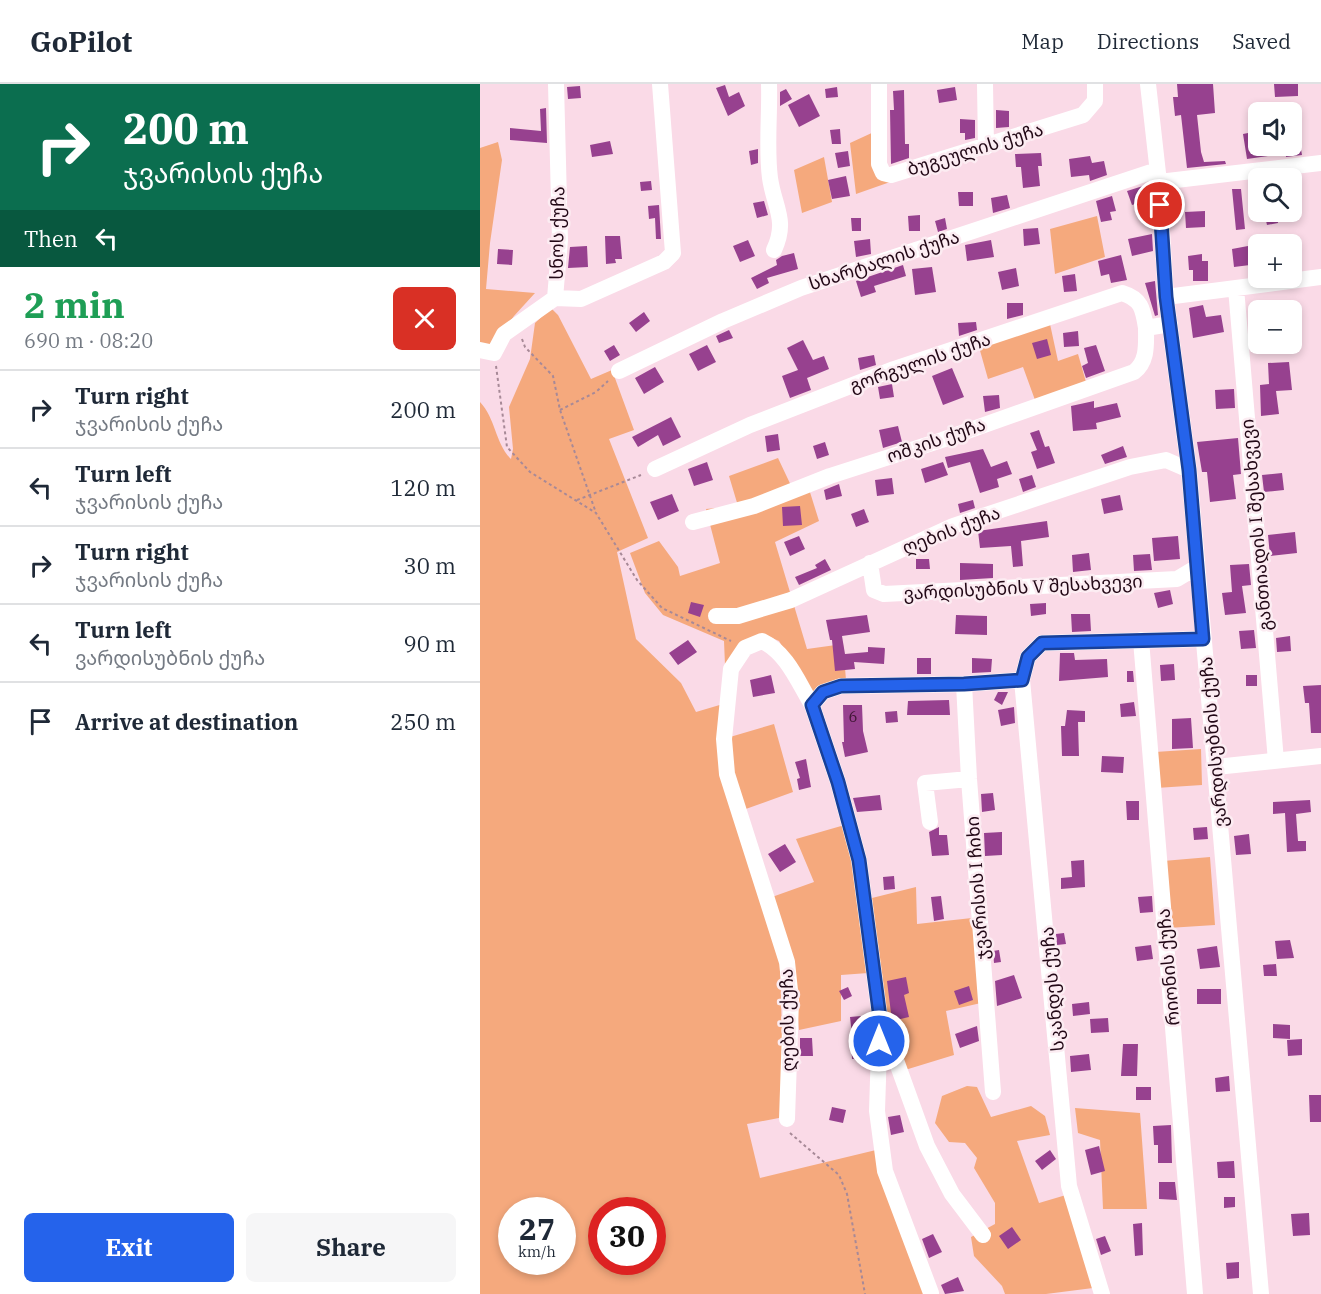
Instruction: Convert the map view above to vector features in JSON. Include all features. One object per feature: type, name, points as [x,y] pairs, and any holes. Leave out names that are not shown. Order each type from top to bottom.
[{"type":"street","name":"სნოს ქუჩა","points":[[556,84],[560,240],[555,298],[581,299],[664,262],[673,253],[660,84]]},
{"type":"street","points":[[769,84],[770,178],[780,213],[781,235],[774,250]]},
{"type":"street","name":"ბუგეულის ქუჩა","points":[[879,84],[879,164],[883,173],[891,175],[1083,115],[1095,101],[1095,84]]},
{"type":"street","points":[[985,84],[986,147]]},
{"type":"street","name":"ვარდისუბნის ქუჩა","points":[[1148,84],[1158,176],[1166,297],[1189,470],[1261,1294]]},
{"type":"street","name":"სხარტალის ქუჩა","points":[[619,371],[723,321],[801,288],[1158,176],[1321,163]]},
{"type":"street","points":[[1166,297],[1321,277]]},
{"type":"street","name":"განთიადის I შესახვევი","points":[[1236,288],[1276,761]]},
{"type":"street","name":"გორგულის ქუჩა","points":[[655,469],[750,425],[873,377],[1122,293],[1132,296],[1142,305],[1146,328]]},
{"type":"street","points":[[487,351],[504,334],[555,298]]},
{"type":"street","points":[[1146,328],[1170,324]]},
{"type":"street","name":"ოშკის ქუჩა","points":[[693,522],[753,506],[830,476],[942,440],[1134,372],[1142,366],[1146,328]]},
{"type":"street","name":"ღების ქუჩა","points":[[717,616],[738,616],[791,600],[953,526],[1130,467],[1166,460],[1189,470]]},
{"type":"street","name":"ვარდისუბნის V შესახვევი","points":[[870,563],[874,591],[884,594],[1177,579],[1197,567]]},
{"type":"street","points":[[812,705],[823,692],[841,686],[964,684],[1022,680],[1028,657],[1042,643],[1203,639]]},
{"type":"street","name":"რიონის ქუჩა","points":[[1141,640],[1195,1294]]},
{"type":"street","points":[[745,648],[762,641],[774,646],[788,663],[812,705],[838,782],[859,860],[880,1018],[877,1111],[885,1171],[931,1293]]},
{"type":"street","name":"ღების ქუჩა","points":[[745,648],[731,669],[724,739],[727,774],[787,962],[790,1000],[787,1119]]},
{"type":"street","name":"სკანდეს ქუჩა","points":[[1022,680],[1070,1186],[1102,1294]]},
{"type":"street","name":"ჯვარისის I ჩიხი","points":[[964,684],[993,1092]]},
{"type":"street","points":[[1216,767],[1321,756]]},
{"type":"street","points":[[930,822],[925,783],[969,779]]},
{"type":"street","points":[[880,1018],[927,1146],[952,1194],[983,1235]]},
{"type":"path","points":[[520,323],[525,347],[553,376],[560,410],[596,513],[638,579],[662,608],[745,648]]},
{"type":"path","points":[[487,351],[507,447],[530,472],[596,513]]},
{"type":"path","points":[[560,410],[596,392],[619,371]]},
{"type":"path","points":[[577,500],[655,469]]},
{"type":"path","points":[[787,1119],[791,1136],[839,1174],[848,1194],[866,1294]]},
{"type":"shaded area","points":[[876,131],[893,181],[856,194],[850,143]]},
{"type":"shaded area","points":[[498,142],[502,160],[486,289],[535,293],[514,316],[494,344],[480,346],[480,148]]},
{"type":"shaded area","points":[[824,157],[832,202],[802,213],[794,170]]},
{"type":"shaded area","points":[[1097,216],[1105,257],[1055,274],[1050,229]]},
{"type":"shaded area","points":[[551,308],[558,315],[591,379],[612,370],[634,430],[609,439],[648,538],[617,552],[636,639],[681,683],[696,712],[723,704],[721,736],[780,959],[784,1117],[747,1124],[760,1178],[876,1150],[924,1294],[480,1294],[480,402],[511,459],[513,449],[509,407],[530,359],[535,323]]},
{"type":"shaded area","points":[[1050,324],[1058,361],[1078,354],[1086,382],[1035,400],[1023,367],[988,379],[979,347]]},
{"type":"shaded area","points":[[778,458],[795,494],[809,489],[819,521],[775,542],[807,649],[843,644],[846,680],[810,693],[779,641],[765,635],[725,665],[724,641],[663,615],[645,593],[630,553],[659,541],[678,567],[680,576],[720,563],[706,509],[738,506],[729,476]]},
{"type":"shaded area","points":[[774,724],[793,792],[743,810],[731,772],[730,737]]},
{"type":"shaded area","points":[[1201,749],[1202,785],[1156,788],[1155,752]]},
{"type":"shaded area","points":[[855,822],[872,898],[916,887],[917,924],[972,918],[981,1003],[946,1011],[954,1055],[905,1070],[884,1022],[882,972],[841,975],[841,1021],[799,1030],[793,961],[772,897],[814,882],[796,839]]},
{"type":"shaded area","points":[[1210,857],[1215,925],[1168,928],[1163,861]]},
{"type":"shaded area","points":[[967,1086],[977,1087],[991,1117],[1031,1106],[1045,1116],[1050,1135],[1017,1141],[1039,1203],[1066,1195],[1093,1288],[1046,1294],[1005,1294],[1002,1286],[974,1256],[971,1237],[995,1224],[995,1203],[974,1168],[977,1158],[965,1143],[949,1142],[935,1123],[942,1096]]},
{"type":"shaded area","points":[[1075,1108],[1140,1113],[1147,1209],[1103,1209],[1100,1140],[1078,1133]]},
{"type":"building","points":[[1177,84],[1213,84],[1215,113],[1197,115],[1201,152],[1204,162],[1225,161],[1226,164],[1187,168],[1181,115],[1175,116],[1173,97],[1178,97]]},
{"type":"building","points":[[1274,84],[1298,84],[1298,96],[1275,97]]},
{"type":"building","points":[[725,85],[729,97],[739,92],[745,106],[728,116],[716,88]]},
{"type":"building","points":[[580,86],[581,98],[568,99],[567,87]]},
{"type":"building","points":[[837,87],[838,97],[826,98],[825,89]]},
{"type":"building","points":[[955,87],[957,100],[939,103],[937,90]]},
{"type":"building","points":[[786,89],[792,99],[780,106],[780,92]]},
{"type":"building","points":[[904,90],[905,144],[909,144],[909,158],[891,164],[890,110],[894,110],[893,91]]},
{"type":"building","points":[[809,94],[820,116],[799,127],[788,105]]},
{"type":"building","points":[[546,108],[547,143],[510,140],[510,128],[541,131],[540,109]]},
{"type":"building","points":[[996,110],[1009,111],[1009,127],[996,128]]},
{"type":"building","points":[[960,119],[975,120],[975,138],[965,140],[965,133],[960,133]]},
{"type":"building","points":[[840,129],[841,144],[832,144],[830,130]]},
{"type":"building","points":[[1248,133],[1248,156],[1268,156],[1247,159],[1243,134]]},
{"type":"building","points":[[610,141],[613,154],[592,157],[590,145]]},
{"type":"building","points":[[758,149],[758,163],[751,165],[749,151]]},
{"type":"building","points":[[848,151],[850,166],[838,168],[835,153]]},
{"type":"building","points":[[1041,153],[1042,166],[1038,166],[1040,186],[1023,188],[1021,167],[1016,167],[1015,154]]},
{"type":"building","points":[[1090,156],[1092,163],[1104,161],[1107,175],[1090,181],[1089,175],[1071,177],[1069,159]]},
{"type":"building","points":[[846,176],[850,196],[832,199],[828,180]]},
{"type":"building","points":[[651,181],[652,190],[641,191],[640,182]]},
{"type":"building","points":[[1143,186],[1148,200],[1132,205],[1127,191]]},
{"type":"building","points":[[1232,189],[1241,189],[1245,229],[1236,230]]},
{"type":"building","points":[[958,192],[973,192],[973,206],[959,206]]},
{"type":"building","points":[[1007,195],[1010,208],[993,213],[991,198]]},
{"type":"building","points":[[1112,196],[1116,211],[1110,212],[1112,220],[1101,222],[1096,201]]},
{"type":"building","points":[[764,201],[768,215],[757,218],[753,203]]},
{"type":"building","points":[[659,205],[661,239],[656,239],[655,218],[649,219],[648,206]]},
{"type":"building","points":[[1205,211],[1205,227],[1186,228],[1185,212]]},
{"type":"building","points":[[920,215],[920,231],[909,231],[908,216]]},
{"type":"building","points":[[851,218],[861,218],[861,231],[852,231]]},
{"type":"building","points":[[945,218],[947,229],[938,232],[935,221]]},
{"type":"building","points":[[1266,222],[1278,222],[1278,223],[1267,225]]},
{"type":"building","points":[[1038,228],[1040,244],[1024,246],[1023,229]]},
{"type":"building","points":[[1152,234],[1153,251],[1132,256],[1128,239]]},
{"type":"building","points":[[605,236],[620,236],[622,259],[615,259],[616,263],[606,264]]},
{"type":"building","points":[[870,239],[871,254],[856,257],[854,241]]},
{"type":"building","points":[[748,240],[755,256],[740,262],[733,246]]},
{"type":"building","points":[[991,240],[994,257],[967,261],[965,245]]},
{"type":"building","points":[[587,246],[588,267],[568,268],[570,247]]},
{"type":"building","points":[[1248,246],[1248,265],[1234,267],[1232,249]]},
{"type":"building","points":[[498,249],[513,250],[512,265],[497,264]]},
{"type":"building","points":[[794,253],[798,269],[767,278],[769,283],[757,289],[751,278],[777,265],[776,260],[782,256]]},
{"type":"building","points":[[1202,254],[1202,261],[1208,261],[1208,281],[1193,281],[1193,270],[1189,270],[1188,256]]},
{"type":"building","points":[[1121,255],[1127,280],[1111,283],[1109,274],[1101,276],[1098,261]]},
{"type":"building","points":[[903,265],[906,276],[874,286],[876,292],[861,297],[856,281]]},
{"type":"building","points":[[932,267],[936,292],[915,295],[912,269]]},
{"type":"building","points":[[1016,268],[1019,286],[1002,290],[998,272]]},
{"type":"building","points":[[1075,274],[1077,291],[1064,292],[1062,276]]},
{"type":"building","points":[[1155,281],[1158,315],[1155,316],[1145,283]]},
{"type":"building","points":[[1007,303],[1023,303],[1023,315],[1007,319]]},
{"type":"building","points":[[1203,305],[1206,317],[1221,315],[1224,332],[1193,338],[1189,308]]},
{"type":"building","points":[[644,312],[650,321],[636,332],[629,323]]},
{"type":"building","points":[[976,322],[977,330],[959,336],[958,323]]},
{"type":"building","points":[[729,330],[733,338],[719,343],[716,336]]},
{"type":"building","points":[[1078,331],[1079,346],[1064,347],[1063,333]]},
{"type":"building","points":[[1047,339],[1051,355],[1037,359],[1032,343]]},
{"type":"building","points":[[803,340],[813,360],[824,356],[829,369],[807,378],[811,390],[790,398],[782,376],[798,370],[787,348]]},
{"type":"building","points":[[614,345],[620,355],[610,361],[604,351]]},
{"type":"building","points":[[707,345],[716,362],[698,371],[689,354]]},
{"type":"building","points":[[1096,345],[1105,371],[1086,378],[1082,366],[1088,363],[1084,348]]},
{"type":"building","points":[[874,355],[876,365],[860,370],[858,358]]},
{"type":"building","points":[[1289,362],[1292,390],[1276,391],[1279,414],[1261,416],[1260,385],[1269,384],[1268,363]]},
{"type":"building","points":[[655,367],[664,382],[644,394],[635,378]]},
{"type":"building","points":[[952,368],[964,397],[943,405],[932,376]]},
{"type":"building","points":[[892,384],[894,397],[880,399],[878,387]]},
{"type":"building","points":[[1234,389],[1235,408],[1216,409],[1215,390]]},
{"type":"building","points":[[999,395],[1000,408],[985,412],[983,396]]},
{"type":"building","points":[[1094,401],[1094,408],[1117,403],[1121,417],[1096,423],[1097,429],[1073,431],[1071,406]]},
{"type":"building","points":[[671,417],[681,437],[663,446],[658,435],[638,447],[632,437]]},
{"type":"building","points":[[898,426],[902,442],[883,448],[879,430]]},
{"type":"building","points":[[1039,430],[1045,447],[1049,446],[1055,463],[1037,469],[1031,452],[1037,450],[1030,433]]},
{"type":"building","points":[[778,434],[780,450],[767,452],[765,436]]},
{"type":"building","points":[[1238,438],[1241,474],[1233,475],[1236,499],[1210,502],[1207,472],[1202,472],[1197,442]]},
{"type":"building","points":[[825,442],[829,455],[817,459],[813,446]]},
{"type":"building","points":[[1123,446],[1127,457],[1105,464],[1101,455]]},
{"type":"building","points":[[983,449],[991,467],[1007,461],[1012,474],[997,479],[999,487],[980,493],[970,462],[948,468],[945,457]]},
{"type":"building","points":[[707,462],[713,480],[694,486],[688,469]]},
{"type":"building","points":[[943,462],[948,475],[925,483],[921,469]]},
{"type":"building","points":[[1282,473],[1284,490],[1264,492],[1262,475]]},
{"type":"building","points":[[1032,475],[1036,487],[1023,492],[1019,479]]},
{"type":"building","points":[[892,478],[894,494],[877,496],[875,480]]},
{"type":"building","points":[[839,484],[842,496],[826,500],[824,490]]},
{"type":"building","points":[[672,494],[679,511],[658,520],[650,502]]},
{"type":"building","points":[[1120,495],[1123,510],[1104,514],[1101,499]]},
{"type":"building","points":[[973,500],[975,508],[960,513],[958,504]]},
{"type":"building","points":[[800,506],[802,525],[783,526],[782,507]]},
{"type":"building","points":[[864,509],[869,522],[856,527],[851,514]]},
{"type":"building","points":[[1047,521],[1049,537],[1021,541],[1023,566],[1013,567],[1011,546],[980,548],[978,531]]},
{"type":"building","points":[[1295,532],[1297,553],[1270,556],[1268,535]]},
{"type":"building","points":[[799,536],[805,549],[790,556],[784,542]]},
{"type":"building","points":[[1178,536],[1180,559],[1154,561],[1152,538]]},
{"type":"building","points":[[1089,553],[1091,570],[1073,572],[1072,555]]},
{"type":"building","points":[[1150,554],[1152,570],[1134,571],[1133,555]]},
{"type":"building","points":[[825,559],[831,570],[799,585],[795,577],[817,568],[815,565]]},
{"type":"building","points":[[916,559],[929,559],[930,569],[916,569]]},
{"type":"building","points":[[960,563],[993,564],[993,578],[960,580]]},
{"type":"building","points":[[1249,564],[1251,585],[1242,586],[1246,613],[1225,615],[1222,593],[1232,592],[1230,565]]},
{"type":"building","points":[[1170,590],[1173,604],[1158,608],[1154,593]]},
{"type":"building","points":[[691,602],[704,605],[700,617],[688,613]]},
{"type":"building","points":[[1046,603],[1046,614],[1031,616],[1030,604]]},
{"type":"building","points":[[1071,614],[1090,614],[1091,631],[1072,632]]},
{"type":"building","points":[[867,615],[870,632],[842,636],[845,654],[868,652],[868,647],[885,648],[884,664],[854,662],[855,669],[835,671],[832,640],[830,640],[826,620]]},
{"type":"building","points":[[956,615],[987,616],[987,635],[955,634]]},
{"type":"building","points":[[1254,630],[1256,648],[1241,649],[1239,631]]},
{"type":"building","points":[[1290,636],[1291,651],[1277,652],[1276,638]]},
{"type":"building","points":[[688,640],[697,652],[678,665],[669,653]]},
{"type":"building","points":[[1060,653],[1074,653],[1075,660],[1107,659],[1108,677],[1059,681]]},
{"type":"building","points":[[917,658],[931,658],[931,674],[917,674]]},
{"type":"building","points":[[972,658],[992,659],[991,672],[972,673]]},
{"type":"building","points":[[1174,664],[1175,680],[1161,681],[1160,665]]},
{"type":"building","points":[[1127,671],[1133,671],[1134,682],[1127,682]]},
{"type":"building","points":[[771,675],[775,693],[753,697],[750,680]]},
{"type":"building","points":[[1246,675],[1257,675],[1257,686],[1246,686]]},
{"type":"building","points":[[1321,685],[1321,733],[1311,733],[1309,703],[1305,703],[1303,686]]},
{"type":"building","points":[[998,692],[1008,692],[1002,705],[994,700]]},
{"type":"building","points":[[949,700],[950,715],[907,715],[908,701]]},
{"type":"building","points":[[1134,702],[1136,716],[1121,717],[1120,704]]},
{"type":"building","points":[[843,705],[862,705],[863,731],[868,752],[845,757],[842,742],[844,742]]},
{"type":"building","points":[[1014,707],[1015,723],[1001,726],[998,710]]},
{"type":"building","points":[[1067,710],[1085,711],[1085,722],[1078,722],[1079,756],[1062,756],[1061,726],[1065,726]]},
{"type":"building","points":[[897,711],[898,722],[886,723],[885,712]]},
{"type":"building","points":[[1191,718],[1193,748],[1172,749],[1172,719]]},
{"type":"building","points":[[1102,756],[1124,757],[1123,773],[1101,772]]},
{"type":"building","points":[[806,759],[811,787],[799,790],[797,779],[800,778],[795,762]]},
{"type":"building","points":[[993,793],[995,810],[982,812],[981,794]]},
{"type":"building","points":[[880,795],[882,810],[857,812],[853,798]]},
{"type":"building","points":[[1310,800],[1311,812],[1296,814],[1298,841],[1306,841],[1306,851],[1287,852],[1285,813],[1273,814],[1273,802]]},
{"type":"building","points":[[1126,801],[1139,801],[1139,820],[1127,820]]},
{"type":"building","points":[[939,827],[939,835],[947,835],[949,855],[932,856],[929,832]]},
{"type":"building","points":[[1207,827],[1208,839],[1194,840],[1193,828]]},
{"type":"building","points":[[1002,832],[1002,855],[985,856],[984,833]]},
{"type":"building","points":[[1249,834],[1251,854],[1236,855],[1234,836]]},
{"type":"building","points":[[785,844],[796,862],[780,872],[768,854]]},
{"type":"building","points":[[1084,860],[1085,887],[1061,889],[1061,878],[1072,877],[1071,861]]},
{"type":"building","points":[[894,876],[895,889],[884,890],[883,877]]},
{"type":"building","points":[[941,896],[944,919],[934,921],[931,897]]},
{"type":"building","points":[[1152,896],[1153,912],[1140,913],[1138,897]]},
{"type":"building","points":[[1064,933],[1066,944],[1057,945],[1056,934]]},
{"type":"building","points":[[1290,940],[1294,958],[1277,959],[1275,941]]},
{"type":"building","points":[[1151,945],[1153,959],[1137,961],[1135,947]]},
{"type":"building","points":[[1217,946],[1220,967],[1200,969],[1197,949]]},
{"type":"building","points":[[999,950],[1001,962],[994,963],[993,951]]},
{"type":"building","points":[[1276,964],[1277,976],[1264,976],[1263,965]]},
{"type":"building","points":[[1014,975],[1022,998],[997,1006],[995,981]]},
{"type":"building","points":[[906,977],[909,993],[904,995],[909,1017],[892,1021],[887,981]]},
{"type":"building","points":[[969,986],[973,1000],[959,1005],[954,991]]},
{"type":"building","points":[[848,987],[852,996],[844,1000],[839,991]]},
{"type":"building","points":[[1197,989],[1221,989],[1221,1004],[1197,1004]]},
{"type":"building","points":[[1089,1002],[1090,1014],[1073,1016],[1072,1004]]},
{"type":"building","points":[[861,1016],[862,1034],[852,1035],[850,1017]]},
{"type":"building","points":[[1108,1018],[1109,1032],[1091,1033],[1090,1019]]},
{"type":"building","points":[[1273,1024],[1290,1025],[1290,1039],[1273,1038]]},
{"type":"building","points":[[977,1026],[979,1041],[960,1048],[955,1034]]},
{"type":"building","points":[[800,1038],[812,1038],[813,1056],[800,1056]]},
{"type":"building","points":[[1302,1039],[1302,1055],[1288,1056],[1287,1040]]},
{"type":"building","points":[[851,1041],[861,1041],[862,1058],[852,1059]]},
{"type":"building","points":[[1123,1044],[1138,1044],[1137,1076],[1121,1076]]},
{"type":"building","points":[[1089,1054],[1091,1070],[1071,1072],[1070,1056]]},
{"type":"building","points":[[1229,1076],[1230,1091],[1216,1092],[1215,1078]]},
{"type":"building","points":[[1136,1087],[1151,1087],[1151,1100],[1136,1100]]},
{"type":"building","points":[[1309,1095],[1321,1095],[1321,1122],[1310,1122]]},
{"type":"building","points":[[832,1107],[846,1110],[843,1123],[829,1120]]},
{"type":"building","points":[[900,1115],[904,1132],[891,1135],[888,1117]]},
{"type":"building","points":[[1171,1125],[1172,1163],[1158,1163],[1158,1145],[1154,1145],[1153,1126]]},
{"type":"building","points":[[1099,1146],[1105,1171],[1091,1175],[1085,1150]]},
{"type":"building","points":[[1050,1150],[1056,1159],[1042,1170],[1035,1161]]},
{"type":"building","points":[[1234,1161],[1235,1178],[1218,1178],[1217,1162]]},
{"type":"building","points":[[1159,1182],[1175,1182],[1177,1200],[1159,1199]]},
{"type":"building","points":[[1224,1197],[1235,1197],[1235,1207],[1224,1208]]},
{"type":"building","points":[[1309,1213],[1310,1235],[1293,1236],[1291,1214]]},
{"type":"building","points":[[1142,1223],[1143,1255],[1135,1256],[1133,1224]]},
{"type":"building","points":[[1012,1227],[1021,1240],[1008,1249],[999,1236]]},
{"type":"building","points":[[933,1234],[942,1252],[929,1258],[922,1239]]},
{"type":"building","points":[[1105,1236],[1111,1251],[1101,1255],[1096,1239]]},
{"type":"building","points":[[1239,1262],[1239,1278],[1227,1279],[1226,1263]]},
{"type":"building","points":[[958,1277],[964,1291],[945,1294],[941,1285]]},
{"type":"route","points":[[879,1041],[880,1018],[859,860],[838,782],[812,705],[823,692],[841,686],[964,684],[1022,680],[1028,657],[1034,648],[1042,643],[1203,639],[1189,470],[1166,297],[1160,205]]}]
